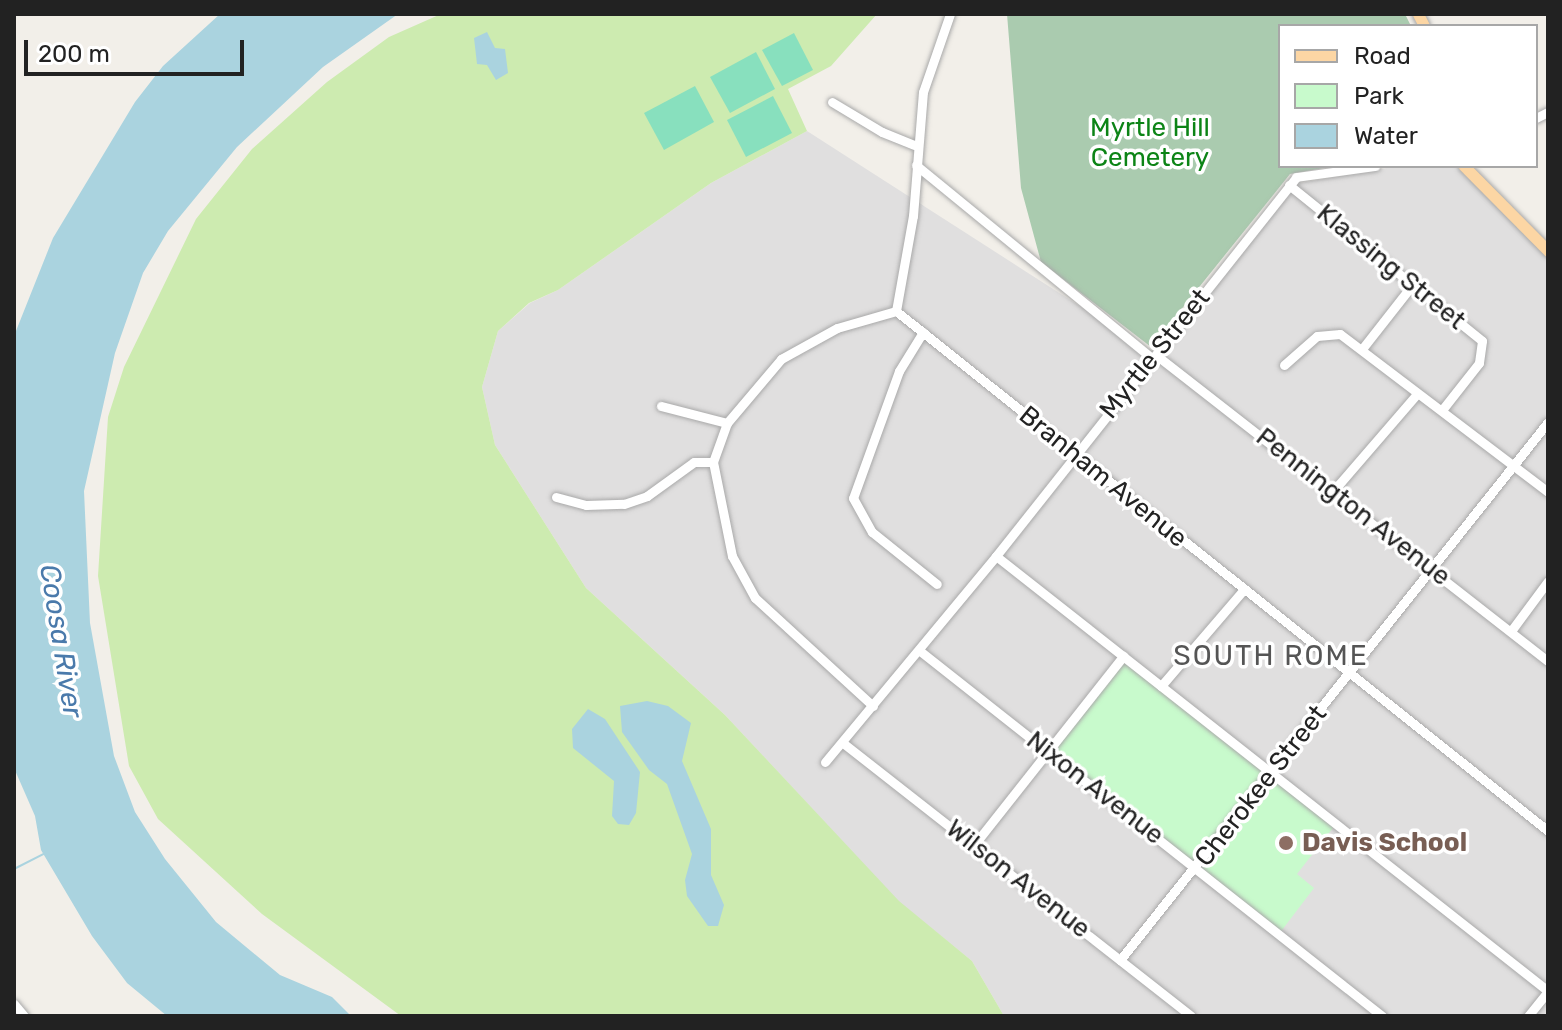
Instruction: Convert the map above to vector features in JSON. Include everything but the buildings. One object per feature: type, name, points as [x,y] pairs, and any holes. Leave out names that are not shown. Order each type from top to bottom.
[{"type":"main road","points":[[1466,168],[1548,251]]},
{"type":"street","points":[[873,706],[755,598],[732,556],[713,462],[727,423],[781,359],[837,328],[896,311],[923,92],[950,14]]},
{"type":"street","points":[[832,102],[882,132],[915,145]]},
{"type":"street","name":"Pennington Avenue","points":[[916,165],[1155,357],[1334,490],[1548,661]]},
{"type":"street","points":[[1289,185],[1296,177],[1361,168]]},
{"type":"street","name":"Myrtle Street","points":[[825,762],[920,651],[1289,185]]},
{"type":"street","name":"Klassing Street","points":[[1289,185],[1482,341],[1484,353],[1442,410]]},
{"type":"street","points":[[1358,346],[1413,284]]},
{"type":"street","name":"Branham Avenue","points":[[896,311],[1548,831]]},
{"type":"street","points":[[923,332],[899,371],[853,498],[872,532],[937,584]]},
{"type":"street","points":[[1284,365],[1317,336],[1330,332],[1358,346],[1548,492]]},
{"type":"street","points":[[1334,490],[1417,394]]},
{"type":"street","points":[[661,406],[727,423]]},
{"type":"street","name":"Cherokee Street","points":[[1120,960],[1196,869],[1430,567],[1548,422]]},
{"type":"street","points":[[556,497],[586,505],[624,504],[654,492],[694,462],[713,462]]},
{"type":"street","points":[[996,556],[1548,991],[1528,1016]]},
{"type":"street","points":[[1511,631],[1548,581]]},
{"type":"street","points":[[1161,686],[1244,589]]},
{"type":"street","name":"Nixon Avenue","points":[[920,651],[1382,1016]]},
{"type":"street","points":[[974,845],[1123,656]]},
{"type":"street","name":"Wilson Avenue","points":[[843,743],[1191,1016]]},
{"type":"street","points":[[14,1004],[24,1016]]},
{"type":"shaded area","points":[[807,131],[1156,355],[1289,185],[1387,168],[1466,168],[1548,248],[1548,1016],[1004,1016],[972,961],[899,902],[725,715],[586,588],[495,445],[482,387],[498,331],[530,303],[558,290],[711,183]]},
{"type":"green space","points":[[441,14],[877,14],[831,66],[788,89],[807,131],[711,183],[558,290],[529,303],[498,331],[482,387],[495,445],[586,588],[725,715],[899,901],[972,961],[1004,1016],[401,1016],[262,914],[158,819],[129,766],[98,576],[108,417],[124,367],[196,219],[252,149],[327,82],[389,37]]},
{"type":"green space","name":"Myrtle Hill Cemetery","points":[[1007,14],[1405,14],[1410,24],[1278,24],[1278,168],[1324,168],[1290,174],[1151,347],[1041,262],[1021,188]]},
{"type":"green space","points":[[794,33],[813,70],[782,86],[762,50]]},
{"type":"green space","points":[[756,52],[775,89],[730,113],[710,77]]},
{"type":"green space","points":[[695,86],[714,122],[664,150],[644,113]]},
{"type":"green space","points":[[773,96],[792,133],[746,157],[727,120]]},
{"type":"green space","points":[[1123,656],[1336,824],[1297,874],[1314,888],[1279,934],[1048,750]]},
{"type":"water","name":"Coosa River","points":[[220,14],[398,14],[323,67],[237,147],[168,231],[143,273],[115,353],[84,491],[90,623],[114,756],[135,812],[165,859],[216,922],[280,975],[332,997],[351,1016],[167,1016],[127,983],[92,936],[41,850],[35,816],[14,768],[14,336],[53,238],[135,102],[163,66]]},
{"type":"water","points":[[487,32],[495,48],[505,49],[508,73],[496,80],[487,65],[477,64],[474,38]]},
{"type":"water","points":[[647,701],[668,706],[691,723],[682,761],[711,829],[711,875],[724,905],[718,926],[708,926],[687,896],[685,880],[692,854],[667,784],[649,770],[622,732],[620,706]]},
{"type":"water","points":[[588,709],[605,719],[640,772],[636,813],[629,825],[618,824],[612,816],[614,781],[573,748],[572,729]]},
{"type":"waterway","points":[[14,869],[45,853]]},
{"type":"place","name":"Davis School","points":[[1286,843]]},
{"type":"district","name":"SOUTH ROME","points":[[1271,656]]}]
